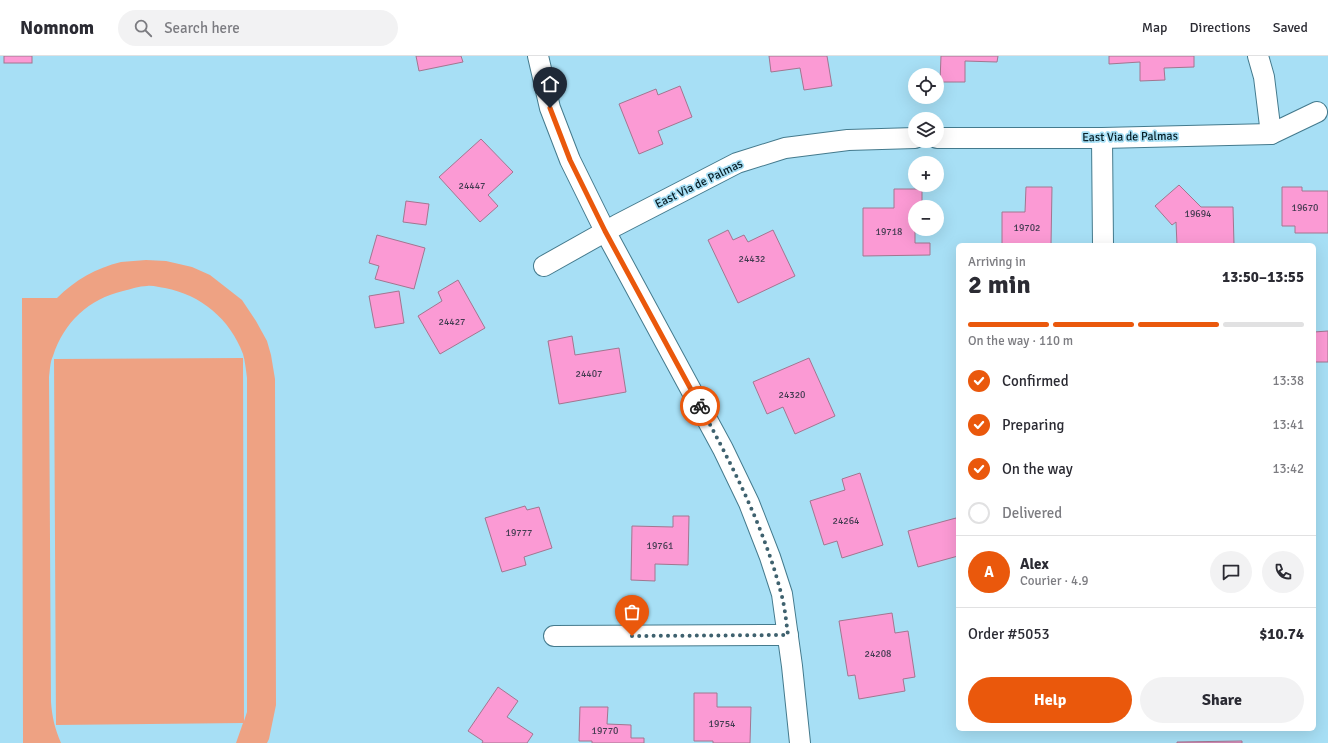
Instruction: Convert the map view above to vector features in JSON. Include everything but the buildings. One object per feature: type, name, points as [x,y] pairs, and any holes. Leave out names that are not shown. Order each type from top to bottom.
[{"type":"street","points":[[538,56],[550,108],[570,160],[605,231],[723,448],[749,503],[770,557],[782,594],[792,666],[800,743]]},
{"type":"street","points":[[1258,56],[1264,77],[1271,134]]},
{"type":"street","name":"East Via de Palmas","points":[[944,138],[1102,138],[1271,134],[1317,112]]},
{"type":"street","name":"East Via de Palmas","points":[[544,266],[605,231],[737,163],[785,148],[848,140],[908,138]]},
{"type":"street","points":[[1102,138],[1103,243]]},
{"type":"street","points":[[554,636],[788,635]]},
{"type":"shaded area","points":[[146,260],[166,261],[192,267],[210,275],[242,300],[267,341],[271,355],[275,379],[276,705],[269,739],[267,743],[236,743],[243,723],[56,725],[54,359],[243,358],[244,721],[247,712],[247,378],[244,357],[230,330],[213,310],[191,296],[178,291],[149,286],[138,287],[111,295],[89,306],[79,314],[64,333],[51,361],[49,377],[51,702],[54,723],[61,743],[23,743],[22,298],[57,298],[79,280],[95,271],[121,262]]},
{"type":"way so far","points":[[632,636],[788,635],[782,594],[770,557],[749,503],[723,448],[700,406]]},
{"type":"route","points":[[550,108],[570,160],[605,231],[700,406]]}]
